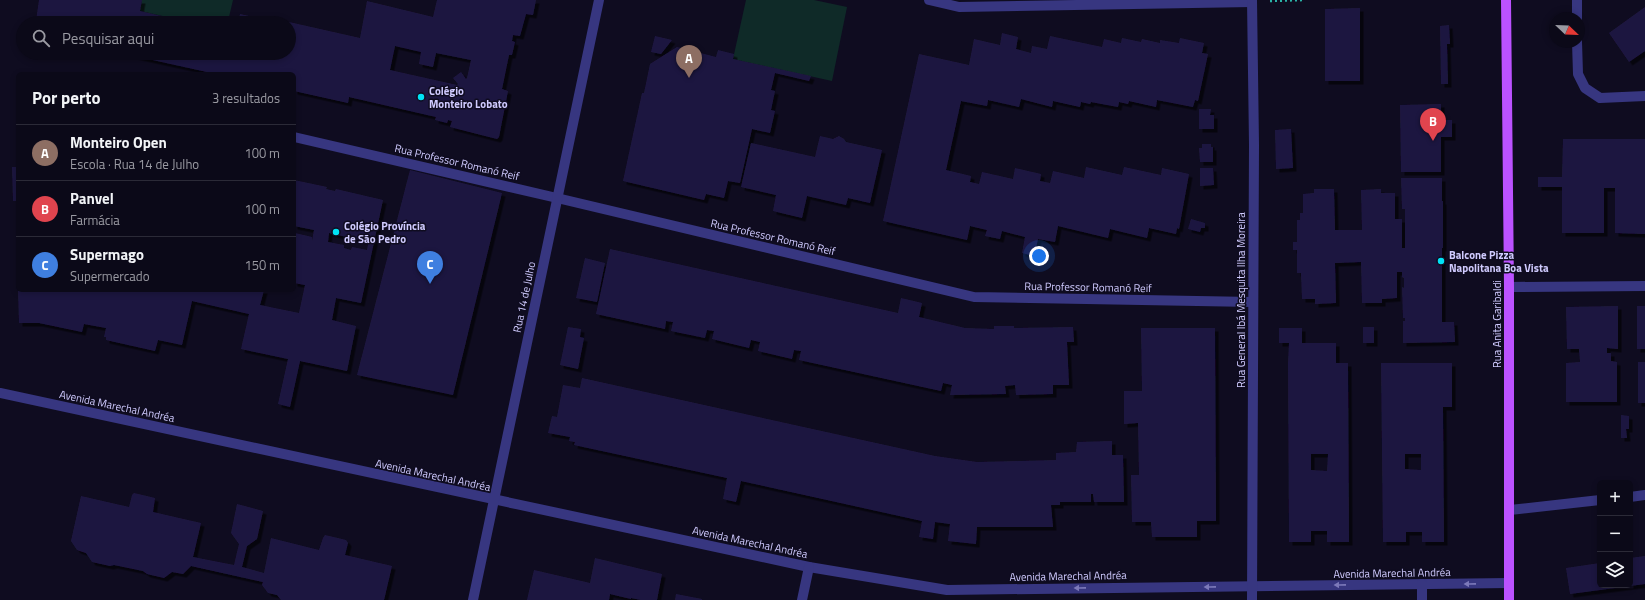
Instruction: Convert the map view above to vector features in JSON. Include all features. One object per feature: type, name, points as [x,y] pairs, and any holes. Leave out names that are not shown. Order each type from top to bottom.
[{"type":"main road","name":"Rua Anita Garibaldi","points":[[1506,0],[1510,600]]},
{"type":"street","name":"Rua 14 de Julho","points":[[473,600],[599,0]]},
{"type":"street","points":[[929,0],[959,7],[1252,1]]},
{"type":"street","points":[[1577,0],[1577,12]]},
{"type":"street","name":"Rua General Ibá Mesquita Ilha Moreira","points":[[1252,1],[1254,145],[1252,600]]},
{"type":"street","points":[[1577,48],[1578,74],[1585,88],[1600,98],[1645,96]]},
{"type":"street","name":"Rua Professor Romanó Reif","points":[[296,138],[557,198],[974,297],[1253,302]]},
{"type":"street","points":[[1509,287],[1645,286]]},
{"type":"street","name":"Avenida Marechal Andréa","points":[[0,393],[809,567],[947,590],[1509,583]]},
{"type":"street","points":[[1633,497],[1645,495]]},
{"type":"street","points":[[1510,510],[1597,500]]},
{"type":"street","points":[[802,600],[809,567]]},
{"type":"street","points":[[1422,584],[1422,600]]},
{"type":"path","points":[[1252,1],[1305,0]]},
{"type":"green space","points":[[142,0],[233,0],[229,16],[162,16],[140,11]]},
{"type":"green space","points":[[746,0],[814,0],[847,7],[832,81],[733,59]]},
{"type":"building","points":[[39,0],[142,0],[140,11],[161,16],[37,16]]},
{"type":"building","points":[[437,0],[536,0],[533,15],[526,14],[520,36],[513,35],[512,41],[515,42],[512,55],[509,55],[502,89],[508,91],[499,137],[497,139],[450,127],[452,121],[448,120],[447,123],[435,120],[436,117],[349,97],[348,103],[296,91],[296,72],[207,72],[153,60],[296,60],[296,24],[360,38],[367,1],[433,17]],"holes":[[[395,46],[421,52],[419,64],[433,67],[436,53],[471,60],[467,78],[466,79],[461,72],[453,78],[458,84],[457,85],[390,70]]]},
{"type":"building","points":[[1645,7],[1645,51],[1629,62],[1609,33]]},
{"type":"building","points":[[1360,8],[1360,81],[1325,81],[1325,9]]},
{"type":"building","points":[[1449,25],[1450,44],[1447,44],[1448,84],[1441,84],[1440,26]]},
{"type":"building","points":[[1002,33],[1018,37],[1016,49],[1031,53],[1032,46],[1047,49],[1050,36],[1102,47],[1104,39],[1121,43],[1122,38],[1141,42],[1142,39],[1160,43],[1160,40],[1179,43],[1180,38],[1204,43],[1202,53],[1208,54],[1198,101],[1195,100],[1193,107],[1157,100],[1156,107],[1129,101],[1128,104],[1119,102],[1118,107],[1091,102],[1090,104],[1081,102],[1080,107],[1053,101],[1052,107],[1021,99],[1019,107],[988,100],[987,106],[961,101],[946,170],[971,176],[970,182],[979,184],[982,172],[1013,179],[1015,168],[1041,174],[1040,181],[1050,183],[1053,171],[1084,178],[1086,167],[1122,175],[1124,167],[1161,175],[1162,168],[1189,174],[1179,229],[1177,228],[1176,234],[1149,228],[1147,238],[1110,229],[1108,238],[1058,226],[1055,242],[1038,239],[1034,256],[1022,253],[1025,237],[1002,231],[1000,239],[985,236],[987,230],[970,226],[967,240],[883,221],[919,54],[969,65],[974,39],[1000,45]]},
{"type":"building","points":[[655,36],[672,40],[661,54],[651,52]]},
{"type":"building","points":[[677,47],[716,57],[718,50],[734,54],[733,59],[811,76],[809,81],[775,73],[771,90],[775,91],[771,110],[775,111],[770,133],[752,129],[740,183],[728,181],[724,198],[706,194],[704,200],[623,181],[642,93],[644,93],[650,64]]},
{"type":"building","points":[[1441,104],[1441,120],[1452,120],[1452,137],[1441,137],[1441,172],[1401,172],[1400,105]]},
{"type":"building","points":[[1199,109],[1211,109],[1210,115],[1214,115],[1214,129],[1199,129]]},
{"type":"building","points":[[1291,129],[1293,168],[1276,169],[1275,130]]},
{"type":"building","points":[[820,136],[833,139],[839,136],[846,142],[882,150],[870,203],[848,198],[846,205],[807,196],[802,218],[773,211],[776,195],[741,187],[751,143],[815,157]]},
{"type":"building","points":[[1563,139],[1645,139],[1645,234],[1615,233],[1615,188],[1604,188],[1604,233],[1562,233],[1562,187],[1538,187],[1538,177],[1562,177]]},
{"type":"building","points":[[1202,144],[1211,144],[1211,147],[1213,147],[1213,162],[1200,162],[1199,148],[1202,148]]},
{"type":"building","points":[[12,167],[16,167],[16,201],[13,201]]},
{"type":"building","points":[[1200,168],[1213,168],[1214,185],[1200,186]]},
{"type":"building","points":[[410,170],[502,193],[453,395],[357,375]]},
{"type":"building","points":[[1401,178],[1442,178],[1442,322],[1454,322],[1455,342],[1403,343],[1403,321],[1405,321],[1405,318],[1403,318],[1402,287],[1404,288],[1404,278],[1402,277],[1402,272],[1397,272],[1397,298],[1382,299],[1382,303],[1362,303],[1361,262],[1335,263],[1336,303],[1315,304],[1315,299],[1302,299],[1301,273],[1297,273],[1297,250],[1293,250],[1293,242],[1297,242],[1297,220],[1300,220],[1300,213],[1303,213],[1303,194],[1314,193],[1314,189],[1334,189],[1335,230],[1362,230],[1361,190],[1381,189],[1381,193],[1395,193],[1395,219],[1402,219],[1402,248],[1405,248],[1405,209],[1402,209]]},
{"type":"building","points":[[296,180],[327,187],[326,189],[335,191],[336,189],[383,200],[361,303],[336,298],[332,320],[356,326],[347,371],[300,361],[290,407],[278,404],[288,359],[241,349],[249,314],[192,301],[182,345],[158,340],[155,351],[106,340],[106,337],[104,337],[106,328],[84,324],[82,332],[39,323],[19,323],[18,292],[263,292],[260,305],[299,313],[305,285],[296,283],[296,233],[312,237],[312,241],[314,230],[296,226]],"holes":[[[329,233],[364,241],[366,234],[370,235],[367,250],[352,247],[351,250],[344,248],[344,245],[328,242]]]},
{"type":"building","points":[[1191,219],[1205,223],[1205,228],[1201,228],[1200,232],[1188,229]]},
{"type":"building","points":[[610,249],[898,313],[901,298],[922,303],[919,317],[965,328],[994,329],[994,326],[1014,326],[1014,328],[1073,327],[1074,342],[1067,342],[1069,385],[1053,385],[1053,394],[1016,395],[1015,385],[1005,386],[1006,394],[950,395],[952,385],[943,383],[941,391],[799,360],[801,351],[794,350],[792,359],[758,351],[760,342],[751,340],[749,348],[712,339],[714,331],[707,330],[705,338],[671,331],[673,322],[666,321],[665,329],[596,314]]},
{"type":"building","points":[[585,258],[605,263],[597,302],[576,298]]},
{"type":"building","points":[[1618,306],[1618,349],[1607,348],[1607,353],[1611,353],[1611,361],[1617,362],[1617,402],[1566,402],[1566,363],[1580,362],[1579,349],[1567,349],[1566,307]]},
{"type":"building","points":[[1637,306],[1645,306],[1645,349],[1637,349]]},
{"type":"building","points":[[568,327],[581,329],[580,337],[584,338],[578,369],[560,365]]},
{"type":"building","points":[[1363,327],[1374,327],[1374,343],[1363,343]]},
{"type":"building","points":[[1141,328],[1215,328],[1216,521],[1197,521],[1197,537],[1152,537],[1151,522],[1132,522],[1131,475],[1139,475],[1138,423],[1124,424],[1124,391],[1142,391]]},
{"type":"building","points":[[1279,328],[1302,328],[1302,343],[1336,343],[1336,363],[1348,363],[1349,542],[1327,542],[1327,531],[1311,531],[1311,542],[1289,542],[1289,343],[1279,343]],"holes":[[[1311,454],[1328,454],[1327,471],[1311,470]]]},
{"type":"building","points":[[1638,362],[1645,362],[1645,403],[1638,403]]},
{"type":"building","points":[[1381,363],[1452,363],[1452,407],[1443,407],[1444,542],[1422,542],[1422,532],[1406,532],[1406,542],[1383,542]],"holes":[[[1405,454],[1421,454],[1421,470],[1405,469]]]},
{"type":"building","points":[[582,378],[935,456],[977,462],[1056,460],[1056,453],[1076,452],[1077,442],[1112,441],[1112,455],[1123,455],[1124,502],[1094,502],[1093,494],[1091,494],[1091,502],[1060,502],[1060,505],[1051,505],[1053,527],[977,527],[976,544],[948,541],[950,524],[935,522],[933,539],[919,537],[922,521],[741,481],[736,502],[723,499],[727,478],[574,445],[575,442],[569,441],[570,437],[548,433],[552,416],[557,417],[563,385],[580,388]]},
{"type":"building","points":[[1621,415],[1629,416],[1629,429],[1626,429],[1627,438],[1621,438]]},
{"type":"building","points":[[134,493],[155,498],[153,512],[201,523],[193,557],[234,565],[239,544],[231,533],[237,504],[263,511],[257,539],[247,546],[242,567],[264,573],[271,538],[319,550],[325,535],[346,540],[348,543],[345,555],[392,566],[384,600],[281,600],[277,595],[268,593],[262,585],[263,582],[191,566],[183,574],[172,572],[164,578],[147,574],[143,571],[92,562],[86,553],[77,550],[71,541],[81,496],[129,507],[132,495]]},
{"type":"building","points":[[1645,556],[1645,584],[1633,586],[1633,558]]},
{"type":"building","points":[[595,558],[662,574],[657,600],[631,599],[610,594],[609,600],[527,600],[534,570],[590,583]]},
{"type":"building","points":[[1597,563],[1597,588],[1615,588],[1570,594],[1566,568]]},
{"type":"building","points":[[676,594],[702,599],[702,600],[675,600]]},
{"type":"place","name":"Monteiro Open","points":[[689,78]]},
{"type":"place","name":"Colégio Monteiro Lobato","points":[[421,97]]},
{"type":"place","name":"Panvel","points":[[1433,141]]},
{"type":"place","name":"Colégio Província de São Pedro","points":[[336,232]]},
{"type":"place","name":"Balcone Pizza Napolitana Boa Vista","points":[[1441,261]]},
{"type":"place","name":"Supermago","points":[[430,284]]}]
